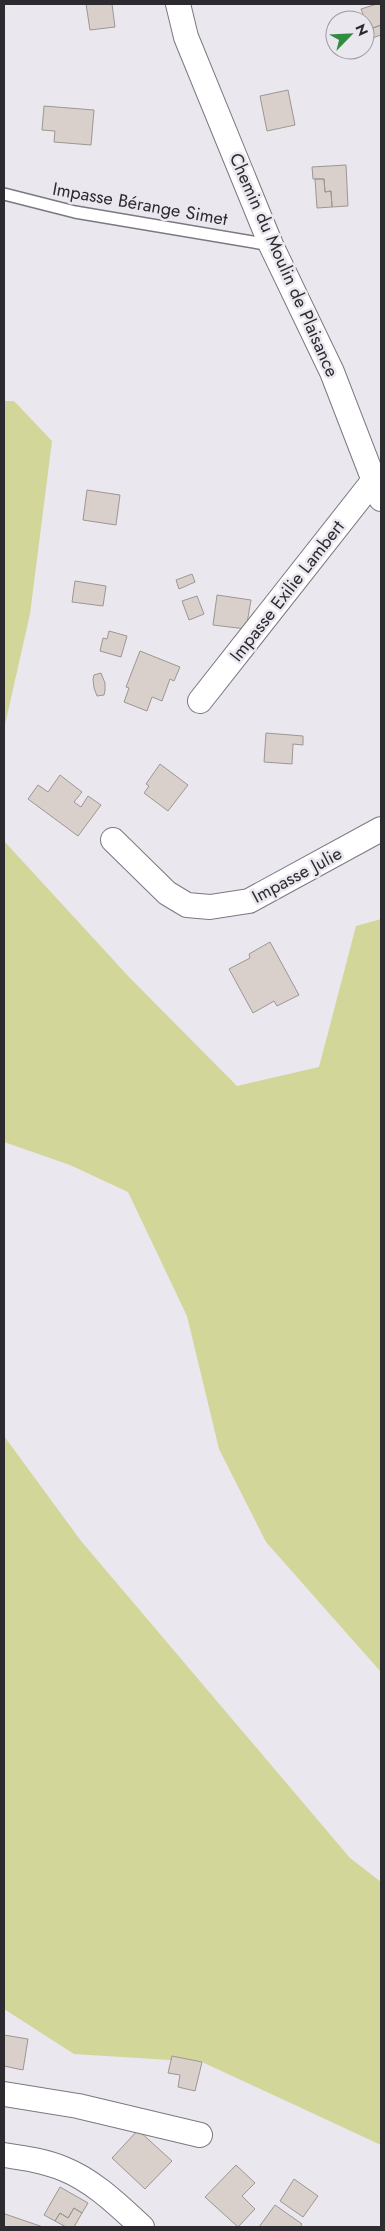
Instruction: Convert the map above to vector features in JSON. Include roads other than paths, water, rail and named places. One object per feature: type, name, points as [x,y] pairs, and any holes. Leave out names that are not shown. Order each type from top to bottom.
[{"type":"street","name":"Chemin du Moulin de Plaisance","points":[[178,4],[186,38],[270,245],[332,372],[378,489]]},
{"type":"street","name":"Impasse Exilie Lambert","points":[[200,701],[378,489]]},
{"type":"street","name":"Impasse Julie","points":[[113,840],[167,893],[187,905],[210,907],[249,901],[381,829]]},
{"type":"street","points":[[4,2094],[78,2106],[200,2135]]},
{"type":"street","points":[[4,2155],[37,2160],[65,2169],[85,2180],[142,2227]]},
{"type":"lane","name":"Impasse Bérange Simet","points":[[4,194],[75,212],[270,245]]}]
